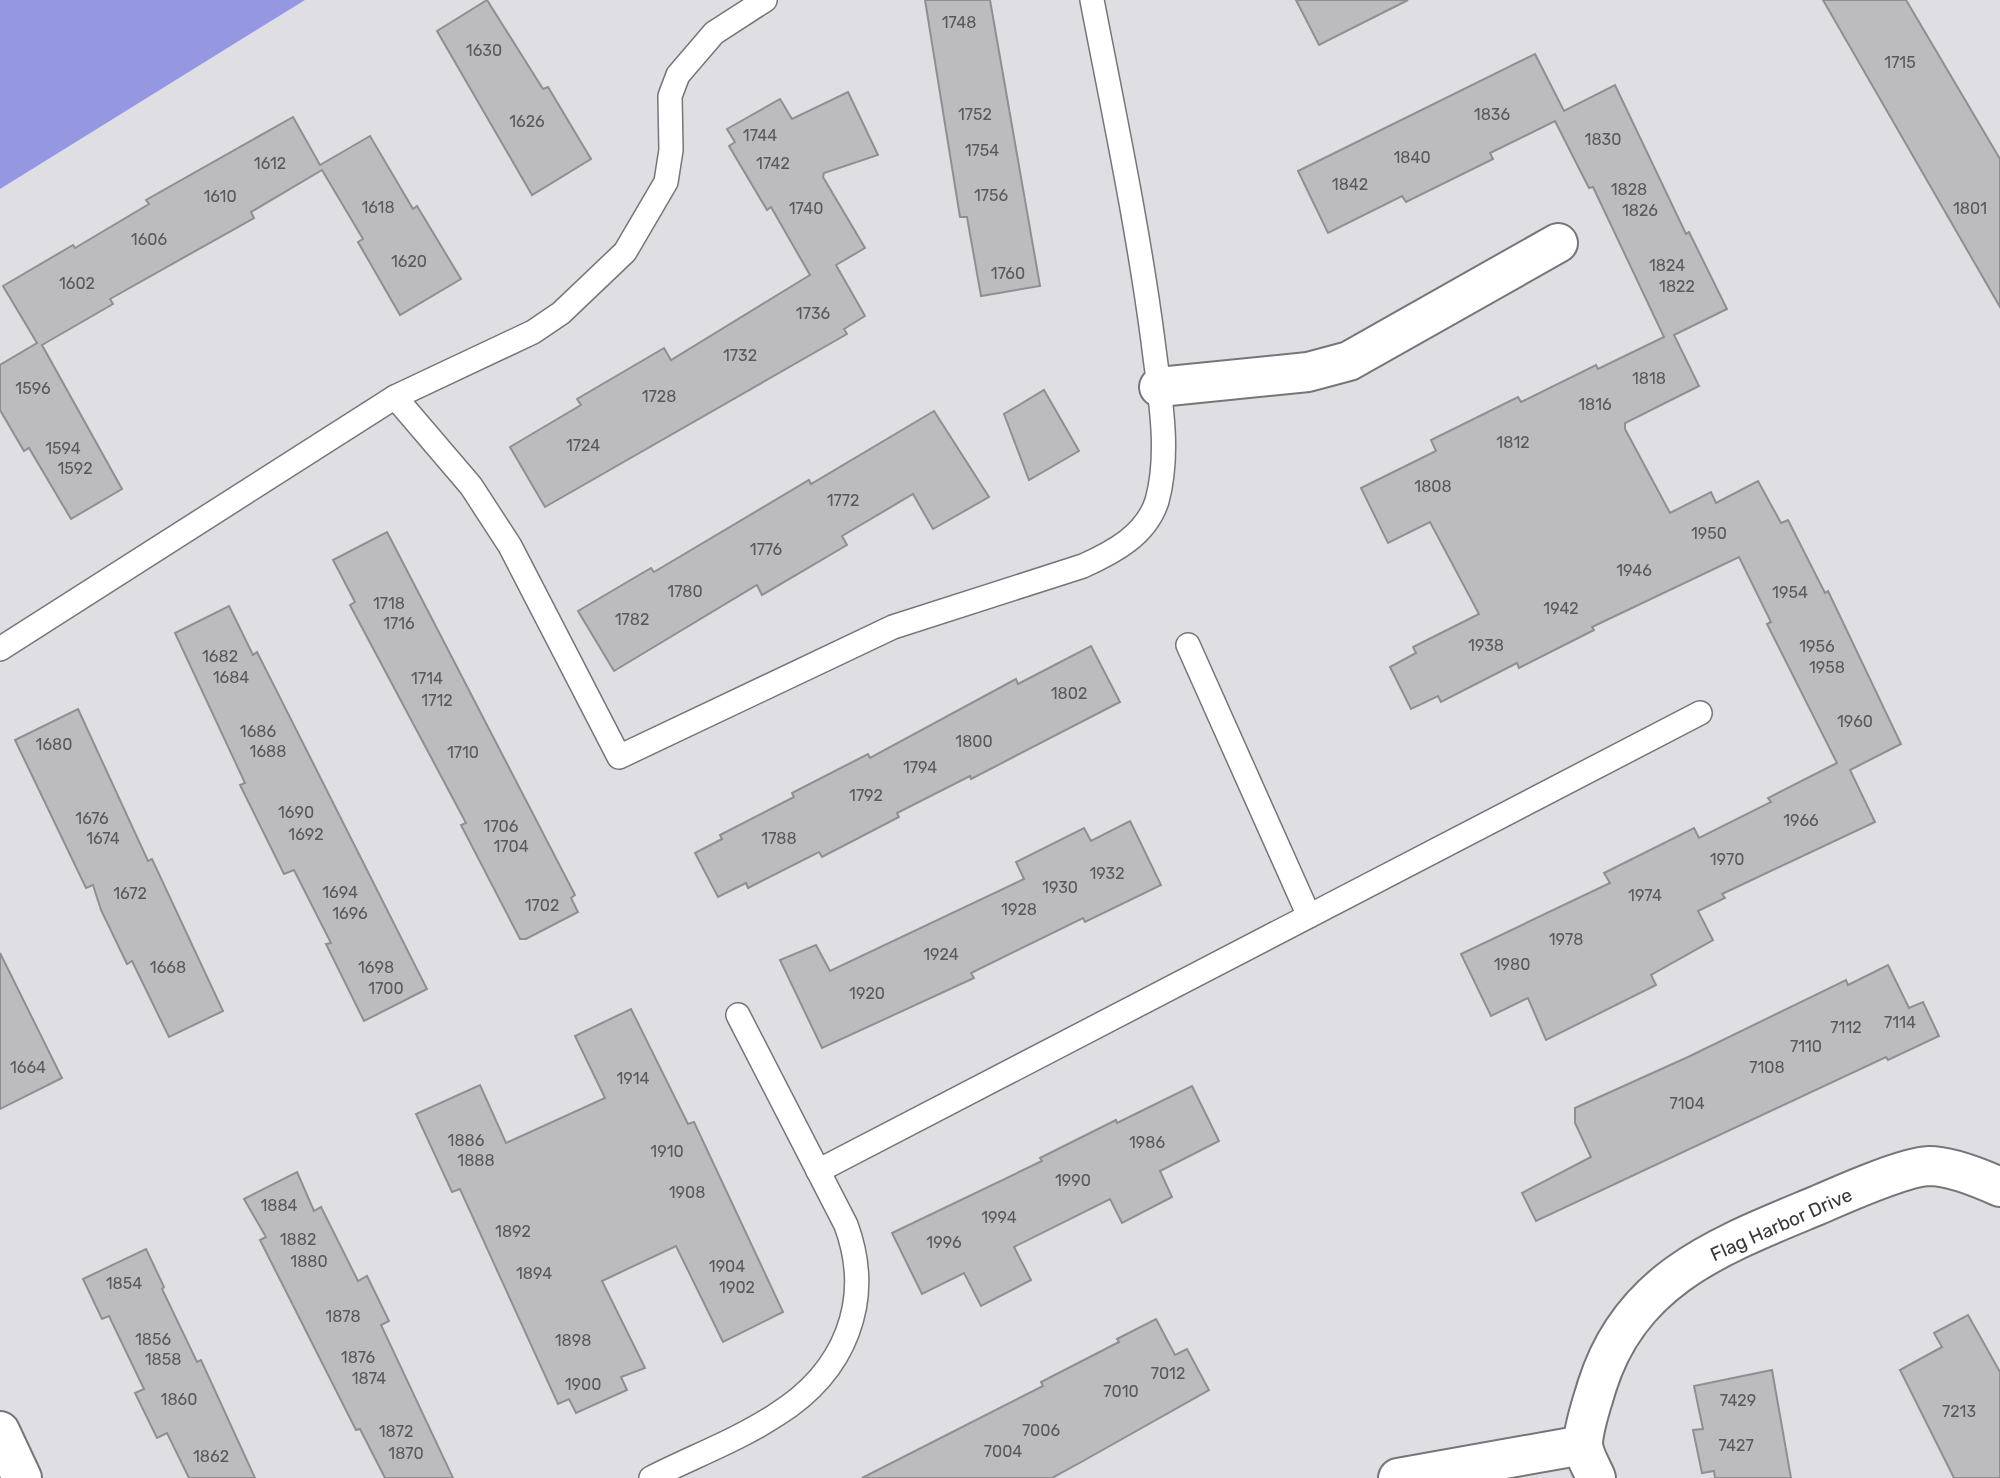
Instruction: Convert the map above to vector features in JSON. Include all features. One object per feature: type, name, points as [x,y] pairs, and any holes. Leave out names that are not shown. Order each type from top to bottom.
[{"type":"street","points":[[1159,387],[1308,372],[1349,361],[1558,243]]},
{"type":"street","name":"Flag Harbor Drive","points":[[1398,1478],[1589,1462],[1602,1369],[1612,1345],[1630,1317],[1685,1269],[1714,1251],[1836,1198],[1927,1166],[1944,1168],[2000,1187]]},
{"type":"street","points":[[0,1430],[22,1478]]},
{"type":"lane","points":[[0,649],[395,397],[533,332],[561,313],[625,252],[666,181],[671,150],[670,96],[678,75],[715,33],[765,0]]},
{"type":"lane","points":[[395,397],[471,486],[510,546],[619,757],[893,627],[1083,566],[1111,553],[1142,529],[1156,501],[1164,440],[1139,239],[1092,0]]},
{"type":"lane","points":[[1188,645],[1309,916]]},
{"type":"lane","points":[[818,1171],[1700,713]]},
{"type":"lane","points":[[651,1478],[777,1415],[815,1382],[832,1362],[849,1334],[856,1304],[855,1250],[818,1171],[737,1015]]},
{"type":"shaded area","points":[[0,0],[305,0],[0,189]]},
{"type":"building","points":[[487,0],[543,89],[548,87],[591,159],[532,195],[437,31]]},
{"type":"building","points":[[925,0],[990,0],[1040,286],[981,296],[967,217],[960,217]]},
{"type":"building","points":[[1296,0],[1408,0],[1319,45]]},
{"type":"building","points":[[1823,0],[1906,0],[2000,159],[2000,307]]},
{"type":"building","points":[[1535,54],[1564,111],[1615,85],[1686,234],[1689,232],[1727,309],[1674,335],[1699,386],[1625,423],[1625,429],[1670,513],[1711,492],[1716,503],[1758,481],[1781,523],[1788,520],[1825,593],[1828,591],[1901,744],[1850,770],[1875,822],[1722,894],[1725,898],[1698,911],[1713,940],[1651,975],[1656,985],[1546,1040],[1528,998],[1491,1016],[1461,954],[1610,883],[1604,873],[1694,828],[1699,838],[1771,802],[1768,798],[1837,763],[1767,624],[1771,622],[1739,557],[1592,627],[1594,630],[1519,668],[1517,663],[1441,702],[1438,696],[1411,709],[1390,667],[1416,653],[1413,647],[1479,614],[1430,522],[1388,543],[1361,488],[1436,451],[1431,440],[1518,397],[1521,402],[1596,365],[1598,369],[1664,337],[1593,187],[1589,188],[1555,121],[1490,153],[1493,159],[1406,202],[1402,196],[1328,233],[1298,171]]},
{"type":"building","points":[[848,92],[878,155],[824,173],[823,177],[865,248],[836,265],[865,316],[844,329],[847,334],[545,507],[510,447],[581,405],[577,399],[664,348],[671,360],[810,275],[771,207],[767,210],[729,146],[735,142],[727,129],[780,99],[792,119]]},
{"type":"building","points":[[293,117],[320,165],[370,136],[413,209],[417,206],[461,279],[400,315],[358,242],[363,239],[322,170],[251,212],[254,218],[110,299],[113,304],[42,345],[122,489],[71,519],[29,448],[24,451],[0,410],[0,365],[37,343],[3,286],[73,245],[75,248],[149,204],[146,200]]},
{"type":"building","points":[[1044,390],[1079,451],[1029,480],[1004,414]]},
{"type":"building","points":[[934,411],[989,497],[933,529],[913,494],[842,536],[847,545],[762,595],[757,585],[614,671],[578,611],[651,568],[654,572],[809,480],[811,484]]},
{"type":"building","points":[[387,532],[575,895],[571,898],[578,912],[526,939],[520,939],[461,825],[466,823],[350,605],[355,602],[333,560]]},
{"type":"building","points":[[229,606],[253,655],[257,652],[427,989],[364,1021],[326,944],[331,943],[294,870],[284,874],[240,785],[245,783],[175,633]]},
{"type":"building","points":[[1091,646],[1120,702],[971,779],[970,776],[897,813],[899,817],[822,857],[819,852],[748,888],[746,883],[718,897],[695,853],[722,839],[720,835],[794,797],[792,793],[868,754],[870,758],[1016,679],[1018,684]]},
{"type":"building","points":[[78,709],[148,861],[152,859],[223,1011],[169,1037],[132,961],[127,964],[101,910],[93,885],[86,888],[15,740]]},
{"type":"building","points":[[1130,821],[1161,885],[1085,922],[1083,918],[971,973],[974,978],[822,1048],[780,960],[816,945],[830,971],[1024,879],[1016,862],[1084,828],[1091,841]]},
{"type":"building","points":[[0,953],[62,1078],[0,1109]]},
{"type":"building","points":[[1888,965],[1909,1008],[1923,1002],[1939,1036],[1888,1060],[1886,1057],[1536,1221],[1522,1193],[1591,1157],[1575,1123],[1575,1108],[1688,1057],[1846,980],[1848,985]]},
{"type":"building","points":[[631,1009],[688,1124],[694,1122],[783,1312],[723,1342],[676,1246],[602,1281],[645,1368],[621,1377],[627,1390],[576,1413],[569,1399],[558,1404],[460,1189],[452,1192],[416,1114],[480,1085],[506,1143],[605,1098],[575,1036]]},
{"type":"building","points":[[1192,1086],[1219,1141],[1160,1171],[1172,1197],[1122,1223],[1110,1199],[1014,1247],[1031,1280],[981,1306],[964,1273],[922,1294],[892,1233],[1042,1161],[1040,1158],[1116,1120],[1117,1123]]},
{"type":"building","points":[[297,1172],[314,1211],[321,1207],[358,1281],[367,1276],[389,1321],[381,1325],[453,1478],[385,1478],[360,1429],[356,1430],[260,1240],[266,1237],[244,1199]]},
{"type":"building","points":[[146,1249],[164,1287],[162,1289],[197,1362],[201,1360],[255,1478],[189,1478],[167,1433],[157,1438],[135,1393],[144,1389],[109,1316],[102,1319],[83,1279]]},
{"type":"building","points":[[1968,1315],[2000,1372],[2000,1478],[1954,1478],[1900,1370],[1942,1347],[1934,1333]]},
{"type":"building","points":[[1156,1319],[1175,1355],[1187,1349],[1209,1390],[1052,1478],[862,1478],[1043,1386],[1041,1382],[1119,1342],[1117,1339]]},
{"type":"building","points":[[1772,1370],[1791,1478],[1715,1478],[1714,1471],[1702,1473],[1693,1430],[1703,1429],[1694,1386]]}]
